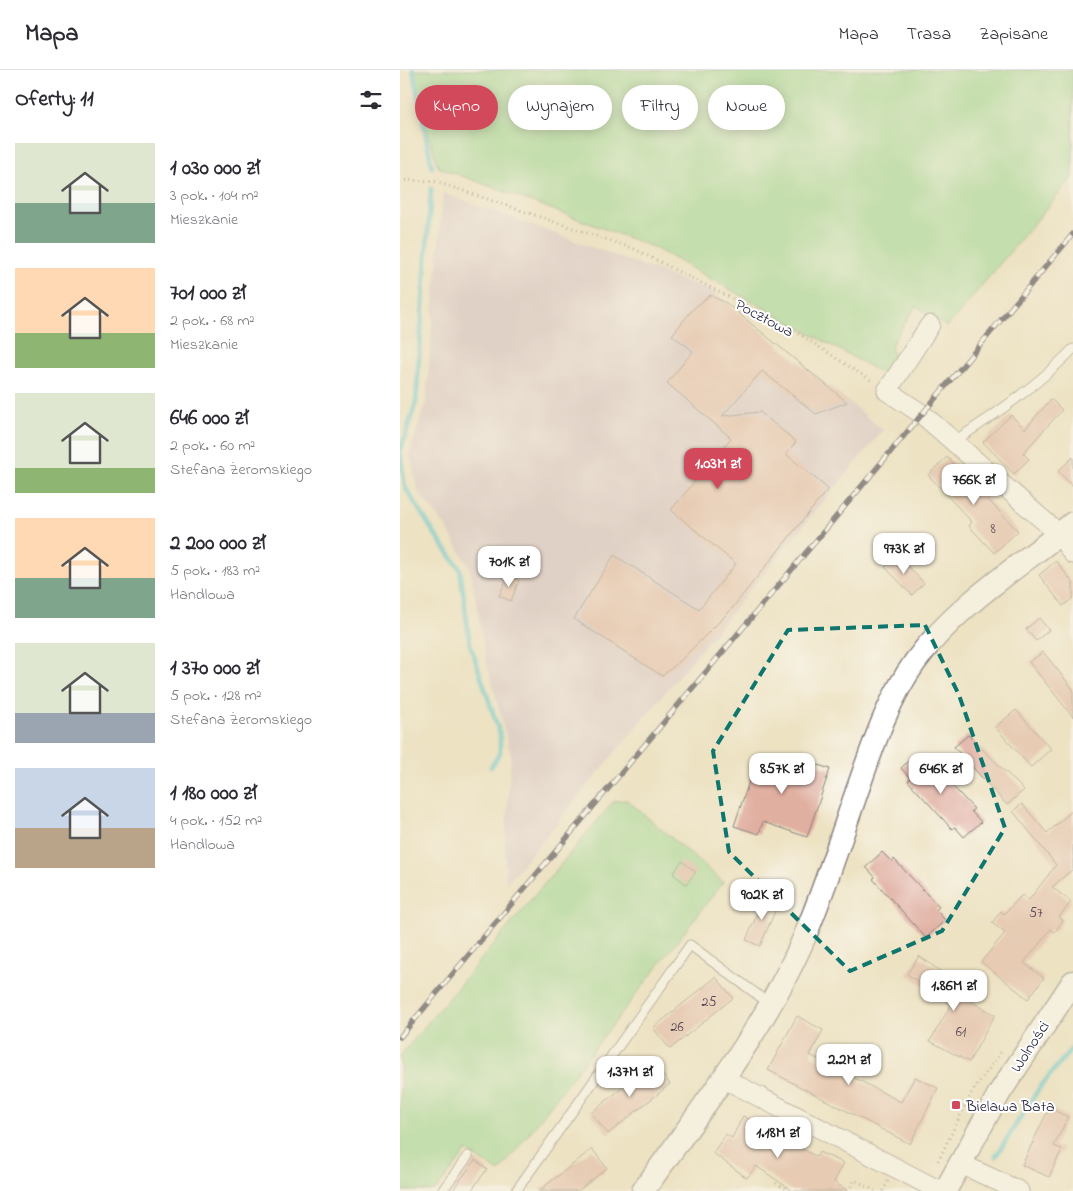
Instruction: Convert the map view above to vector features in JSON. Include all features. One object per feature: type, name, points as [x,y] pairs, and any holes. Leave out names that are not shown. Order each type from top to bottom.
[{"type":"street","points":[[930,325],[887,391],[922,414],[953,442],[1066,529],[1073,554]]},
{"type":"street","points":[[642,1191],[723,1078],[770,1004],[793,961],[810,921],[882,721],[903,679],[928,645],[956,616],[1066,529]]},
{"type":"street","name":"Wolności","points":[[945,1191],[1000,1092],[1070,993]]},
{"type":"street","points":[[723,1078],[940,1191]]},
{"type":"street","points":[[959,1163],[1019,1191]]},
{"type":"lane","points":[[953,442],[1000,412],[1049,374],[1073,349]]},
{"type":"lane","points":[[516,1191],[690,945],[770,1004]]},
{"type":"lane","points":[[442,1191],[468,1156]]},
{"type":"path","name":"Pocztowa","points":[[400,180],[434,182],[632,248],[787,326],[887,391]]},
{"type":"path","points":[[848,1191],[855,1180],[875,1191]]},
{"type":"path","points":[[776,1183],[789,1191]]},
{"type":"highlighted area","points":[[925,625],[959,695],[1005,828],[942,931],[850,971],[729,852],[713,751],[788,630]]},
{"type":"shaded area","points":[[443,193],[712,291],[883,430],[506,884],[505,844],[511,756],[486,659],[470,568],[446,527],[418,492],[410,453],[426,401]]},
{"type":"green space","points":[[411,70],[1073,70],[1073,177],[947,327],[916,306],[891,345],[893,356],[897,359],[885,375],[653,247],[438,167],[428,130],[498,130],[498,85],[415,85]]},
{"type":"green space","points":[[627,800],[723,882],[499,1172],[467,1151],[435,1191],[400,1191],[400,1056],[614,801]]},
{"type":"building","points":[[710,295],[726,303],[847,402],[816,414],[762,371],[722,416],[760,412],[796,442],[786,454],[828,489],[729,612],[680,661],[662,676],[574,619],[614,555],[699,609],[736,564],[671,510],[731,438],[667,383],[693,351],[672,335],[693,309]]},
{"type":"building","points":[[1051,399],[1062,410],[1023,453],[1029,459],[1014,474],[983,442],[1011,415],[1025,429]]},
{"type":"building","points":[[947,457],[1018,531],[994,553],[969,526],[972,522],[928,475]]},
{"type":"building","points":[[1073,457],[1073,487],[1058,471]]},
{"type":"building","points":[[897,555],[924,583],[912,595],[885,567]]},
{"type":"building","points":[[1056,561],[1073,583],[1073,598],[1063,606],[1039,575]]},
{"type":"building","points":[[508,576],[519,580],[511,601],[499,596]]},
{"type":"building","points":[[1039,618],[1049,630],[1036,641],[1026,629]]},
{"type":"building","points":[[1043,652],[1073,689],[1073,717],[1029,662]]},
{"type":"building","points":[[1016,710],[1051,749],[1031,767],[995,727]]},
{"type":"building","points":[[968,735],[1024,790],[1007,805],[954,747]]},
{"type":"building","points":[[759,752],[784,760],[786,754],[830,769],[807,837],[763,822],[759,834],[734,826]]},
{"type":"building","points":[[917,753],[927,763],[929,761],[974,809],[971,811],[981,822],[964,837],[955,827],[952,829],[908,781],[910,778],[901,768]]},
{"type":"building","points":[[1022,804],[1047,833],[1073,810],[1073,869],[1052,887],[1071,902],[1059,917],[1063,920],[1055,932],[1051,929],[1024,963],[1044,978],[1028,999],[981,962],[1005,933],[992,923],[1001,911],[1004,914],[1022,895],[1029,900],[1056,865],[1013,811]]},
{"type":"building","points":[[882,852],[892,862],[894,859],[939,907],[936,910],[945,920],[926,938],[873,879],[875,877],[866,867]]},
{"type":"building","points":[[682,861],[696,872],[686,884],[673,874]]},
{"type":"building","points":[[765,896],[779,902],[760,946],[746,940]]},
{"type":"building","points":[[919,956],[970,992],[967,999],[995,1015],[969,1062],[930,1041],[951,1005],[907,974]]},
{"type":"building","points":[[716,977],[733,998],[670,1049],[653,1028]]},
{"type":"building","points":[[797,1016],[823,1030],[810,1055],[901,1102],[915,1077],[938,1088],[910,1144],[768,1070]]},
{"type":"building","points":[[653,1063],[670,1084],[608,1134],[591,1113]]},
{"type":"building","points":[[1049,1108],[1068,1117],[1054,1146],[1062,1149],[1049,1177],[1022,1165]]},
{"type":"building","points":[[743,1116],[817,1157],[819,1152],[844,1163],[834,1182],[848,1191],[793,1191],[756,1166],[747,1178],[713,1153],[726,1134],[732,1138]]},
{"type":"building","points":[[592,1149],[607,1168],[578,1191],[539,1191]]},
{"type":"building","points":[[475,1160],[487,1169],[471,1191],[452,1191]]},
{"type":"waterway","points":[[413,70],[432,167]]},
{"type":"waterway","points":[[431,189],[416,402],[400,452],[405,487],[434,533],[460,569],[470,644],[500,734],[500,753],[491,767]]},
{"type":"waterway","points":[[996,1156],[1040,1087],[1073,1047]]},
{"type":"railway","points":[[400,1037],[1073,234]]},
{"type":"place","name":"Bielawa Bata","points":[[956,1105]]}]
